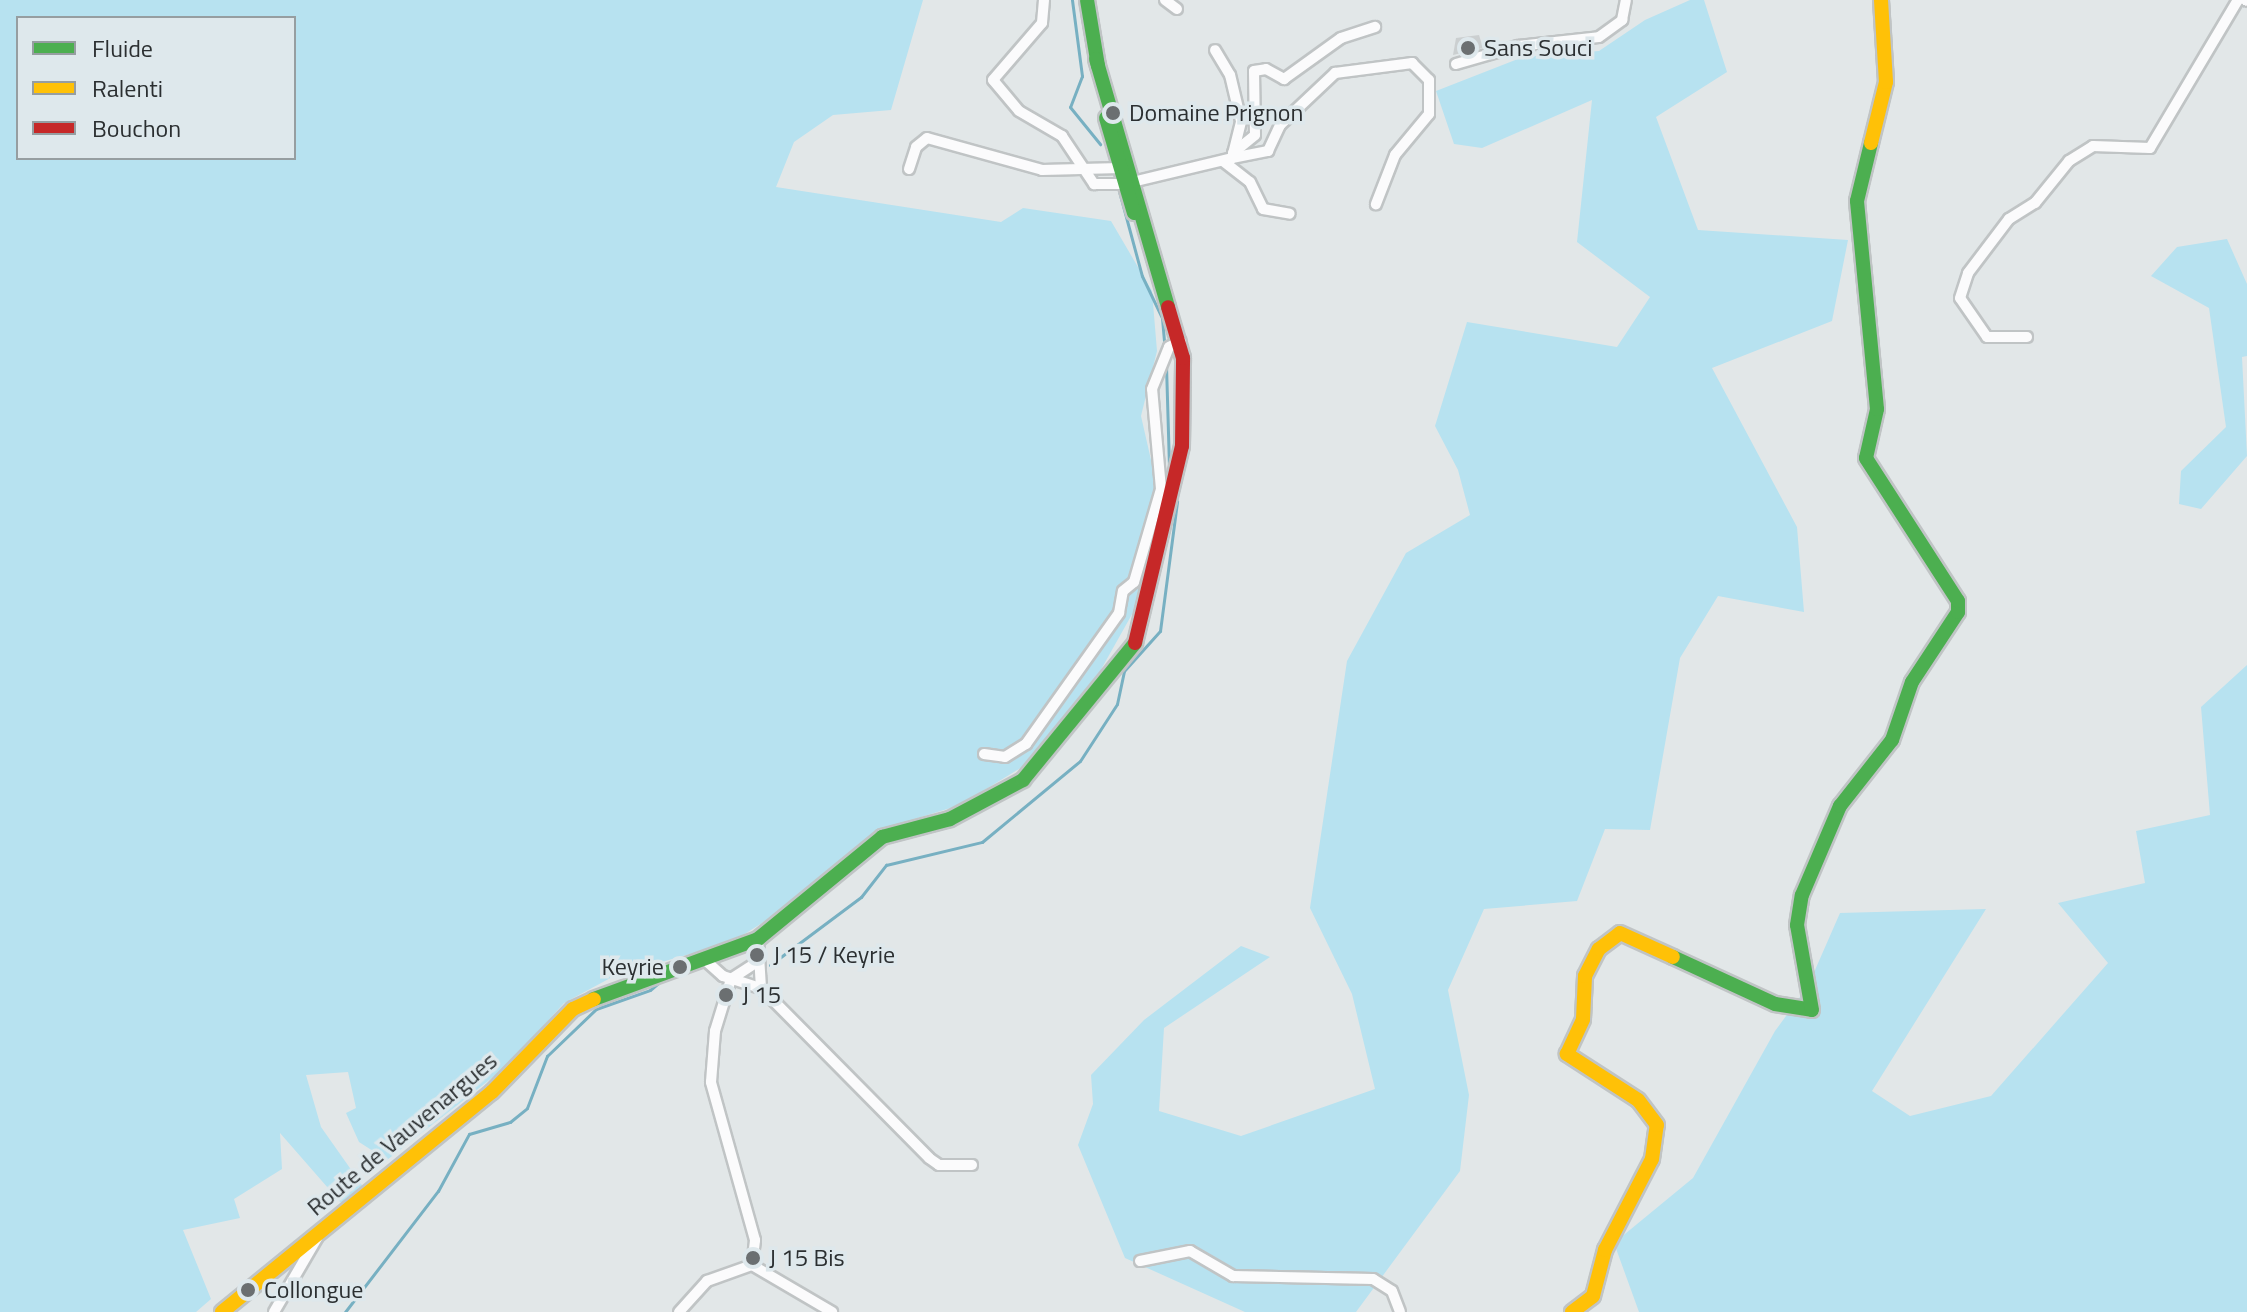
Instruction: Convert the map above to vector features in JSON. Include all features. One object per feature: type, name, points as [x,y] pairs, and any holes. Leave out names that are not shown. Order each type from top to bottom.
[{"type":"main road","name":"Route de Vauvenargues","points":[[1087,0],[1113,165],[1124,183]]},
{"type":"main road","points":[[1572,1312],[1593,1296],[1605,1250],[1652,1159],[1657,1125],[1638,1100],[1567,1054],[1583,1019],[1585,976],[1599,949],[1620,933],[1775,1004],[1812,1010],[1797,925],[1802,895],[1840,806],[1892,740],[1912,682],[1958,612],[1958,601],[1866,458],[1877,409],[1857,201],[1886,82],[1881,0]]},
{"type":"main road","name":"Route de Vauvenargues","points":[[222,1312],[296,1259],[320,1230],[492,1092],[573,1009],[638,978],[705,960],[758,939],[882,837],[950,819],[1007,792],[1038,766],[1147,625],[1168,489],[1185,410],[1181,341],[1167,295],[1124,183],[1096,59]]},
{"type":"street","points":[[1044,0],[1042,23],[993,80],[1019,111],[1062,136],[1094,184],[1124,183],[1268,151],[1280,125],[1335,73],[1412,63],[1429,80],[1429,114],[1395,155],[1376,204]]},
{"type":"street","points":[[1165,0],[1177,9]]},
{"type":"street","points":[[1456,64],[1518,46],[1599,37],[1622,20],[1626,0]]},
{"type":"street","points":[[2027,337],[1987,337],[1960,298],[1968,273],[2009,219],[2035,203],[2069,161],[2093,146],[2150,148],[2238,0]]},
{"type":"street","points":[[1229,158],[1255,135],[1254,71],[1266,69],[1284,79],[1341,38],[1375,27]]},
{"type":"street","points":[[1215,50],[1230,75],[1241,121],[1229,158]]},
{"type":"street","points":[[909,169],[916,147],[927,138],[1042,170],[1084,170],[1113,165]]},
{"type":"street","points":[[1229,158],[1250,182],[1263,209],[1290,214]]},
{"type":"street","points":[[984,754],[1005,757],[1026,744],[1119,613],[1168,489],[1152,389],[1169,347],[1181,341]]},
{"type":"street","points":[[758,939],[757,962],[761,988]]},
{"type":"street","points":[[705,960],[731,979],[761,988],[929,1158],[939,1165],[972,1165]]},
{"type":"street","points":[[752,1265],[755,1240],[711,1082],[715,1031],[731,979],[757,962]]},
{"type":"street","points":[[1140,1261],[1190,1251],[1233,1276],[1373,1279],[1392,1291],[1400,1312]]},
{"type":"street","points":[[274,1312],[292,1282],[296,1259]]},
{"type":"street","points":[[679,1312],[707,1281],[752,1265]]},
{"type":"street","points":[[752,1265],[832,1312]]},
{"type":"shaded area","points":[[0,0],[923,0],[891,110],[833,115],[794,142],[776,187],[1001,222],[1023,208],[1111,221],[1152,291],[1157,351],[1141,416],[1161,504],[1140,600],[1094,682],[1037,758],[960,805],[876,831],[809,893],[732,942],[616,975],[564,1003],[506,1067],[387,1160],[359,1142],[346,1113],[356,1108],[348,1072],[306,1075],[321,1127],[364,1188],[342,1204],[280,1133],[282,1169],[234,1199],[240,1218],[183,1230],[211,1299],[196,1312],[0,1312]]},
{"type":"shaded area","points":[[1690,0],[1704,0],[1727,72],[1656,117],[1698,230],[1848,240],[1832,321],[1712,368],[1797,527],[1804,612],[1718,596],[1680,658],[1650,830],[1605,829],[1577,901],[1484,909],[1448,990],[1469,1095],[1460,1171],[1356,1312],[1245,1312],[1125,1258],[1078,1145],[1093,1104],[1091,1075],[1144,1020],[1241,946],[1270,957],[1164,1028],[1159,1111],[1241,1136],[1375,1089],[1352,994],[1310,908],[1347,661],[1406,553],[1470,515],[1458,470],[1435,426],[1467,322],[1617,347],[1650,297],[1577,242],[1592,100],[1482,148],[1454,144],[1436,91],[1523,57],[1599,51],[1645,20]]},
{"type":"shaded area","points":[[2227,239],[2247,284],[2247,356],[2242,357],[2247,456],[2201,509],[2179,504],[2181,471],[2226,427],[2209,308],[2151,276],[2177,247]]},
{"type":"shaded area","points":[[2247,665],[2247,1312],[1639,1312],[1614,1243],[1693,1178],[1775,1031],[1808,986],[1840,913],[1986,909],[1872,1091],[1910,1116],[1991,1096],[2108,963],[2058,903],[2145,883],[2136,831],[2210,815],[2201,707]]},
{"type":"building","name":"Sans Souci","points":[[1479,35],[1483,48],[1453,55],[1456,38]]},
{"type":"waterway","points":[[1072,0],[1082,76],[1070,107],[1100,144]]},
{"type":"waterway","points":[[1119,191],[1142,276],[1162,318],[1164,341]]},
{"type":"waterway","points":[[1166,365],[1169,465]]},
{"type":"waterway","points":[[770,965],[861,897],[886,865],[982,842],[1080,761],[1117,704],[1124,671],[1160,631],[1177,501]]},
{"type":"waterway","points":[[686,969],[698,967]]},
{"type":"waterway","points":[[345,1312],[438,1191],[469,1134],[510,1122],[527,1108],[547,1056],[596,1009],[650,990],[668,975]]},
{"type":"traffic: fast","points":[[1087,0],[1098,66]]},
{"type":"traffic: fast","points":[[1096,59],[1168,307]]},
{"type":"traffic: fast","points":[[1106,118],[1134,213]]},
{"type":"traffic: fast","points":[[1673,957],[1775,1004],[1812,1010],[1797,925],[1802,895],[1840,806],[1892,740],[1912,682],[1958,612],[1958,601],[1866,458],[1877,409],[1857,201],[1871,143]]},
{"type":"traffic: fast","points":[[594,999],[758,939],[882,837],[950,819],[1023,780],[1135,643]]},
{"type":"traffic: slow","points":[[1871,143],[1886,82],[1881,0]]},
{"type":"traffic: slow","points":[[1572,1312],[1593,1296],[1605,1250],[1652,1159],[1657,1125],[1638,1100],[1567,1054],[1583,1019],[1585,976],[1599,949],[1620,933],[1673,957]]},
{"type":"traffic: slow","points":[[222,1312],[492,1092],[573,1009],[594,999]]},
{"type":"traffic: jam","points":[[1135,643],[1182,446],[1183,358],[1168,307]]},
{"type":"place","name":"Sans Souci","points":[[1468,48]]},
{"type":"place","name":"Domaine Prignon","points":[[1113,113]]},
{"type":"place","name":"J 15 / Keyrie","points":[[757,955]]},
{"type":"place","name":"Keyrie","points":[[680,967]]},
{"type":"place","name":"J 15","points":[[726,995]]},
{"type":"place","name":"J 15 Bis","points":[[753,1258]]},
{"type":"place","name":"Collongue","points":[[248,1290]]}]
